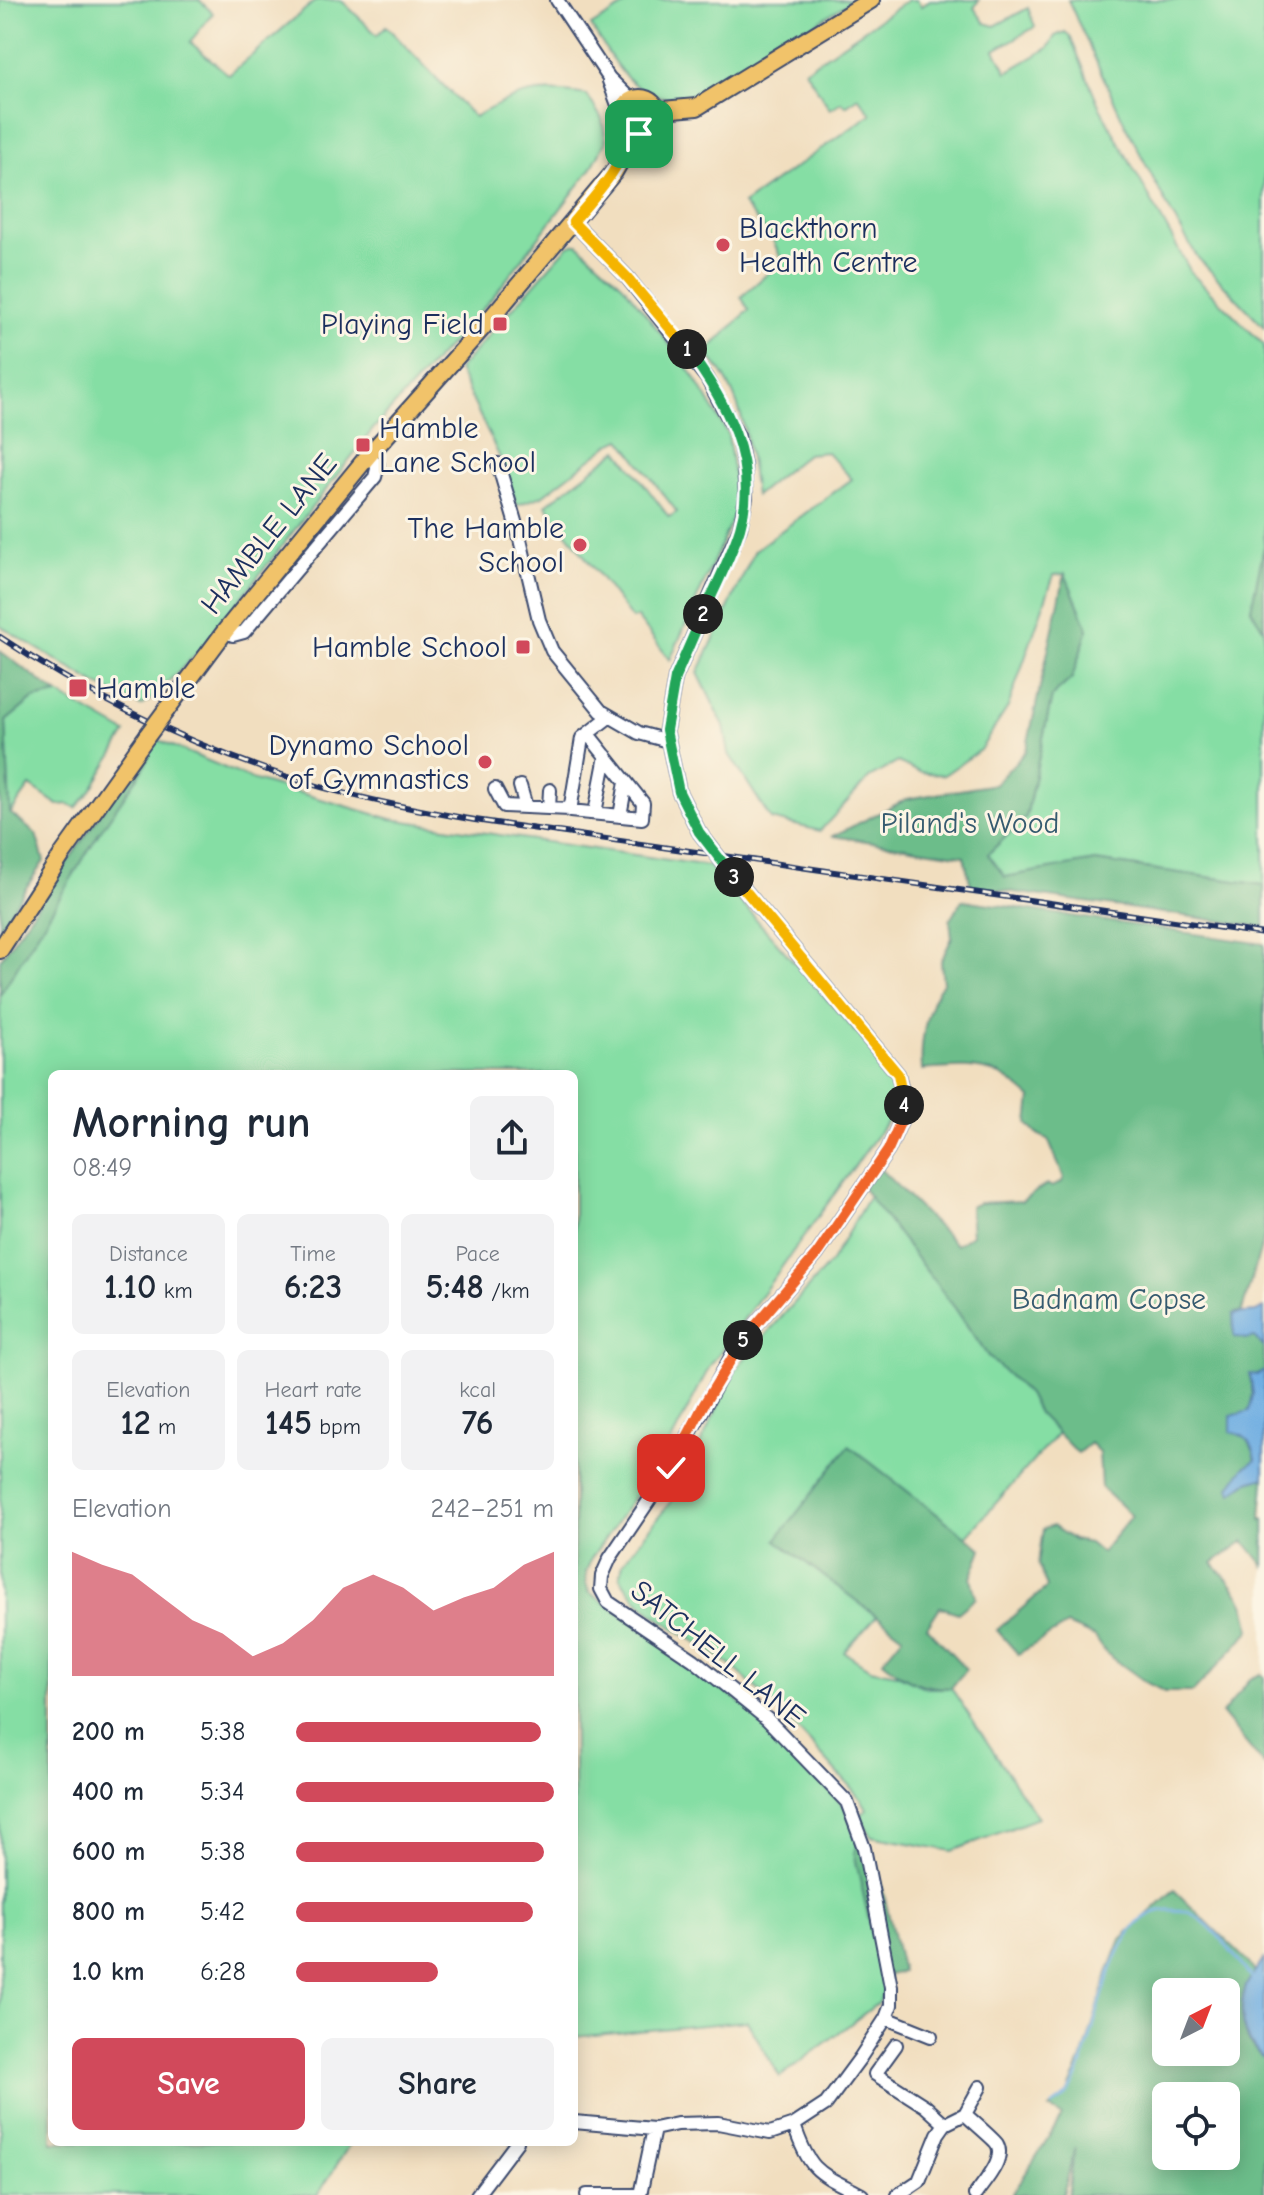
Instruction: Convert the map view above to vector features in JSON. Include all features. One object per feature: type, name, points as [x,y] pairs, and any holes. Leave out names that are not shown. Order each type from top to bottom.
[{"type":"main road","points":[[690,109],[662,110],[646,99],[631,100],[622,116],[631,132],[645,133],[672,122],[871,0]]},
{"type":"main road","points":[[653,128],[658,117],[656,108]]},
{"type":"main road","name":"HAMBLE LANE","points":[[0,950],[62,855],[226,630],[368,456],[614,172],[627,149],[631,132]]},
{"type":"street","points":[[557,0],[609,78],[631,100]]},
{"type":"street","points":[[609,78],[622,116]]},
{"type":"street","name":"SATCHELL LANE","points":[[573,222],[627,277],[707,378],[738,436],[744,465],[746,498],[740,528],[675,678],[666,730],[679,792],[699,832],[898,1074],[904,1102],[903,1116],[888,1150],[817,1254],[736,1348],[671,1468],[610,1558],[602,1576],[601,1589],[608,1602],[694,1660],[767,1719],[847,1802],[864,1848],[891,1987],[891,2005],[886,2018],[829,2101],[810,2117],[794,2125],[770,2133],[718,2123],[677,2124],[654,2129],[578,2122]]},
{"type":"street","points":[[498,464],[539,620],[552,651],[601,711],[639,733],[668,741]]},
{"type":"street","points":[[570,809],[582,738],[609,717]]},
{"type":"street","points":[[495,789],[504,806],[570,809],[642,818],[643,803],[588,734]]},
{"type":"street","points":[[595,813],[606,756]]},
{"type":"street","points":[[620,816],[626,782]]},
{"type":"street","points":[[520,786],[526,807]]},
{"type":"street","points":[[549,808],[550,790]]},
{"type":"street","points":[[886,2018],[931,2036]]},
{"type":"street","points":[[896,2045],[875,2074],[925,2106],[945,2124]]},
{"type":"street","points":[[898,2195],[919,2181],[938,2134],[945,2124],[965,2114],[980,2087]]},
{"type":"street","points":[[890,2104],[899,2092]]},
{"type":"street","points":[[965,2114],[995,2142],[999,2150],[996,2164],[977,2195]]},
{"type":"street","points":[[794,2125],[804,2155],[822,2175],[862,2195]]},
{"type":"street","points":[[587,2195],[640,2195],[654,2129]]},
{"type":"street","points":[[477,2195],[514,2146]]},
{"type":"green space","points":[[0,0],[199,0],[213,13],[190,42],[229,75],[316,0],[341,0],[377,35],[386,26],[474,117],[516,97],[554,91],[587,95],[602,119],[606,141],[591,169],[493,297],[374,428],[203,647],[141,706],[96,684],[0,626]]},
{"type":"green space","points":[[634,0],[853,0],[700,96],[678,99],[645,92],[633,83],[591,26]]},
{"type":"green space","points":[[908,0],[917,0],[921,6],[930,0],[979,0],[974,8],[985,23],[995,26],[1028,8],[1035,27],[995,50],[1007,72],[1048,48],[1055,36],[1065,32],[1070,36],[1100,108],[1192,274],[1264,345],[1264,547],[1251,609],[1264,630],[1264,885],[1095,861],[1005,877],[988,854],[1026,817],[1052,696],[1072,678],[1088,629],[1065,574],[1054,575],[1008,707],[980,750],[944,775],[919,772],[898,762],[869,778],[820,831],[771,819],[729,754],[724,726],[698,673],[755,550],[852,479],[827,452],[807,454],[755,496],[747,439],[736,401],[718,367],[705,353],[749,310],[741,297],[782,261],[773,240],[743,204],[871,114],[858,97],[846,106],[841,102],[830,109],[805,70]]},
{"type":"green space","points":[[1068,0],[1264,0],[1264,327],[1198,258],[1171,213],[1124,122]]},
{"type":"green space","points":[[578,244],[623,285],[694,376],[728,434],[738,506],[670,660],[637,617],[632,619],[546,505],[618,450],[669,517],[677,512],[621,439],[542,496],[517,505],[500,458],[458,370],[568,246]]},
{"type":"green space","points":[[1264,547],[1264,630],[1251,609]]},
{"type":"green space","name":"Piland's Wood","points":[[1065,574],[1088,629],[1072,678],[1052,696],[1026,817],[988,854],[1005,877],[1095,861],[1264,885],[1264,927],[971,886],[964,856],[833,836],[907,799],[995,784],[1026,751]]},
{"type":"green space","points":[[0,651],[58,694],[33,699],[6,721],[10,813],[36,834],[44,861],[0,927]]},
{"type":"green space","points":[[58,694],[126,733],[90,792],[76,808],[69,804],[58,805],[30,786],[10,814],[6,721],[33,699]]},
{"type":"green space","points":[[156,739],[251,779],[391,819],[709,866],[895,1076],[899,1094],[896,1109],[710,1366],[666,1451],[591,1559],[586,1572],[589,1592],[690,1661],[766,1724],[845,1807],[854,1828],[889,1979],[878,2003],[780,2077],[747,2021],[578,2037],[578,1070],[48,1070],[48,2146],[349,2146],[318,2195],[0,2195],[0,960],[100,814]]},
{"type":"green space","points":[[143,752],[149,755],[144,768],[99,833],[0,995],[0,960]]},
{"type":"green space","name":"Badnam Copse","points":[[962,900],[1264,944],[1264,1237],[1242,1311],[1233,1314],[1264,1346],[1264,1371],[1250,1375],[1253,1395],[1249,1411],[1237,1416],[1256,1460],[1244,1468],[1233,1492],[1264,1476],[1261,1520],[1264,1519],[1264,1566],[1244,1541],[1213,1563],[1243,1601],[1250,1631],[1193,1692],[1165,1692],[1147,1683],[1106,1653],[1095,1637],[1067,1625],[1018,1654],[997,1630],[1047,1587],[1038,1564],[1043,1529],[1053,1526],[1073,1540],[1089,1543],[1101,1553],[1132,1516],[1101,1487],[1099,1452],[1090,1443],[1078,1453],[1038,1413],[1028,1394],[988,1356],[861,1186],[878,1167],[956,1245],[972,1235],[970,1207],[979,1203],[1022,1201],[1047,1184],[1052,1187],[1061,1183],[1064,1178],[1048,1139],[1037,1134],[1028,1124],[1031,1098],[1016,1085],[1000,1075],[981,1069],[922,1070],[925,1025],[932,1002],[943,983],[941,961],[952,938],[950,920]]},
{"type":"green space","points":[[869,1196],[988,1356],[1028,1394],[1038,1413],[1058,1433],[966,1537],[849,1446],[777,1540],[877,1616],[844,1652],[870,1669],[897,1674],[926,1688],[951,1688],[1038,1818],[952,1851],[871,1836],[860,1816],[867,1809],[862,1800],[784,1715],[734,1668],[657,1617],[620,1577],[623,1563],[678,1492],[736,1368],[831,1262]]},
{"type":"green space","points":[[849,1446],[982,1549],[971,1578],[976,1598],[958,1613],[940,1607],[927,1627],[966,1669],[951,1688],[914,1682],[883,1661],[903,1636],[776,1540]]},
{"type":"green space","points":[[1261,1674],[1264,1677],[1264,1765],[1222,1714],[1250,1679]]},
{"type":"green space","points":[[858,1846],[873,1855],[876,1861],[902,1972],[889,1975],[879,1966],[854,1852]]},
{"type":"green space","points":[[1174,1890],[1248,1962],[1256,1974],[1246,2009],[1245,2029],[1254,2049],[1264,2059],[1264,2195],[1068,2195],[1075,2147],[1063,2195],[1012,2195],[1062,2116],[1050,2109],[1067,2095],[1084,2054],[1121,1939]]},
{"type":"water","points":[[1264,1308],[1264,1347],[1254,1337],[1234,1337],[1233,1314],[1256,1312]]},
{"type":"water","points":[[1264,1371],[1264,1477],[1246,1483],[1232,1493],[1230,1487],[1244,1468],[1256,1460],[1249,1441],[1231,1432],[1231,1416],[1249,1411],[1253,1395],[1250,1374],[1258,1375]]},
{"type":"water","points":[[1264,1958],[1264,2059],[1246,2034],[1242,2004],[1247,1984]]},
{"type":"waterway","points":[[1053,2106],[1067,2095],[1078,2075],[1117,1956],[1130,1932],[1148,1915],[1177,1910],[1198,1918],[1216,1933],[1252,1978]]},
{"type":"railway","points":[[0,637],[98,696],[167,730],[273,772],[373,800],[475,820],[1264,934]]},
{"type":"place","name":"Blackthorn Health Centre","points":[[723,245]]},
{"type":"place","name":"Playing Field","points":[[500,324]]},
{"type":"place","name":"Hamble Lane School","points":[[363,445]]},
{"type":"place","name":"The Hamble School","points":[[580,545]]},
{"type":"place","name":"Hamble School","points":[[523,647]]},
{"type":"place","name":"Hamble","points":[[78,688]]},
{"type":"place","name":"Dynamo School of Gymnastics","points":[[485,762]]},
{"type":"route","points":[[639,134],[631,132],[627,149],[614,172],[573,222],[627,277],[689,352],[724,407],[738,436],[744,465],[746,498],[740,528],[675,678],[666,730],[679,792],[699,832],[898,1074],[904,1102],[903,1116],[888,1150],[817,1254],[736,1348],[671,1468]]}]
